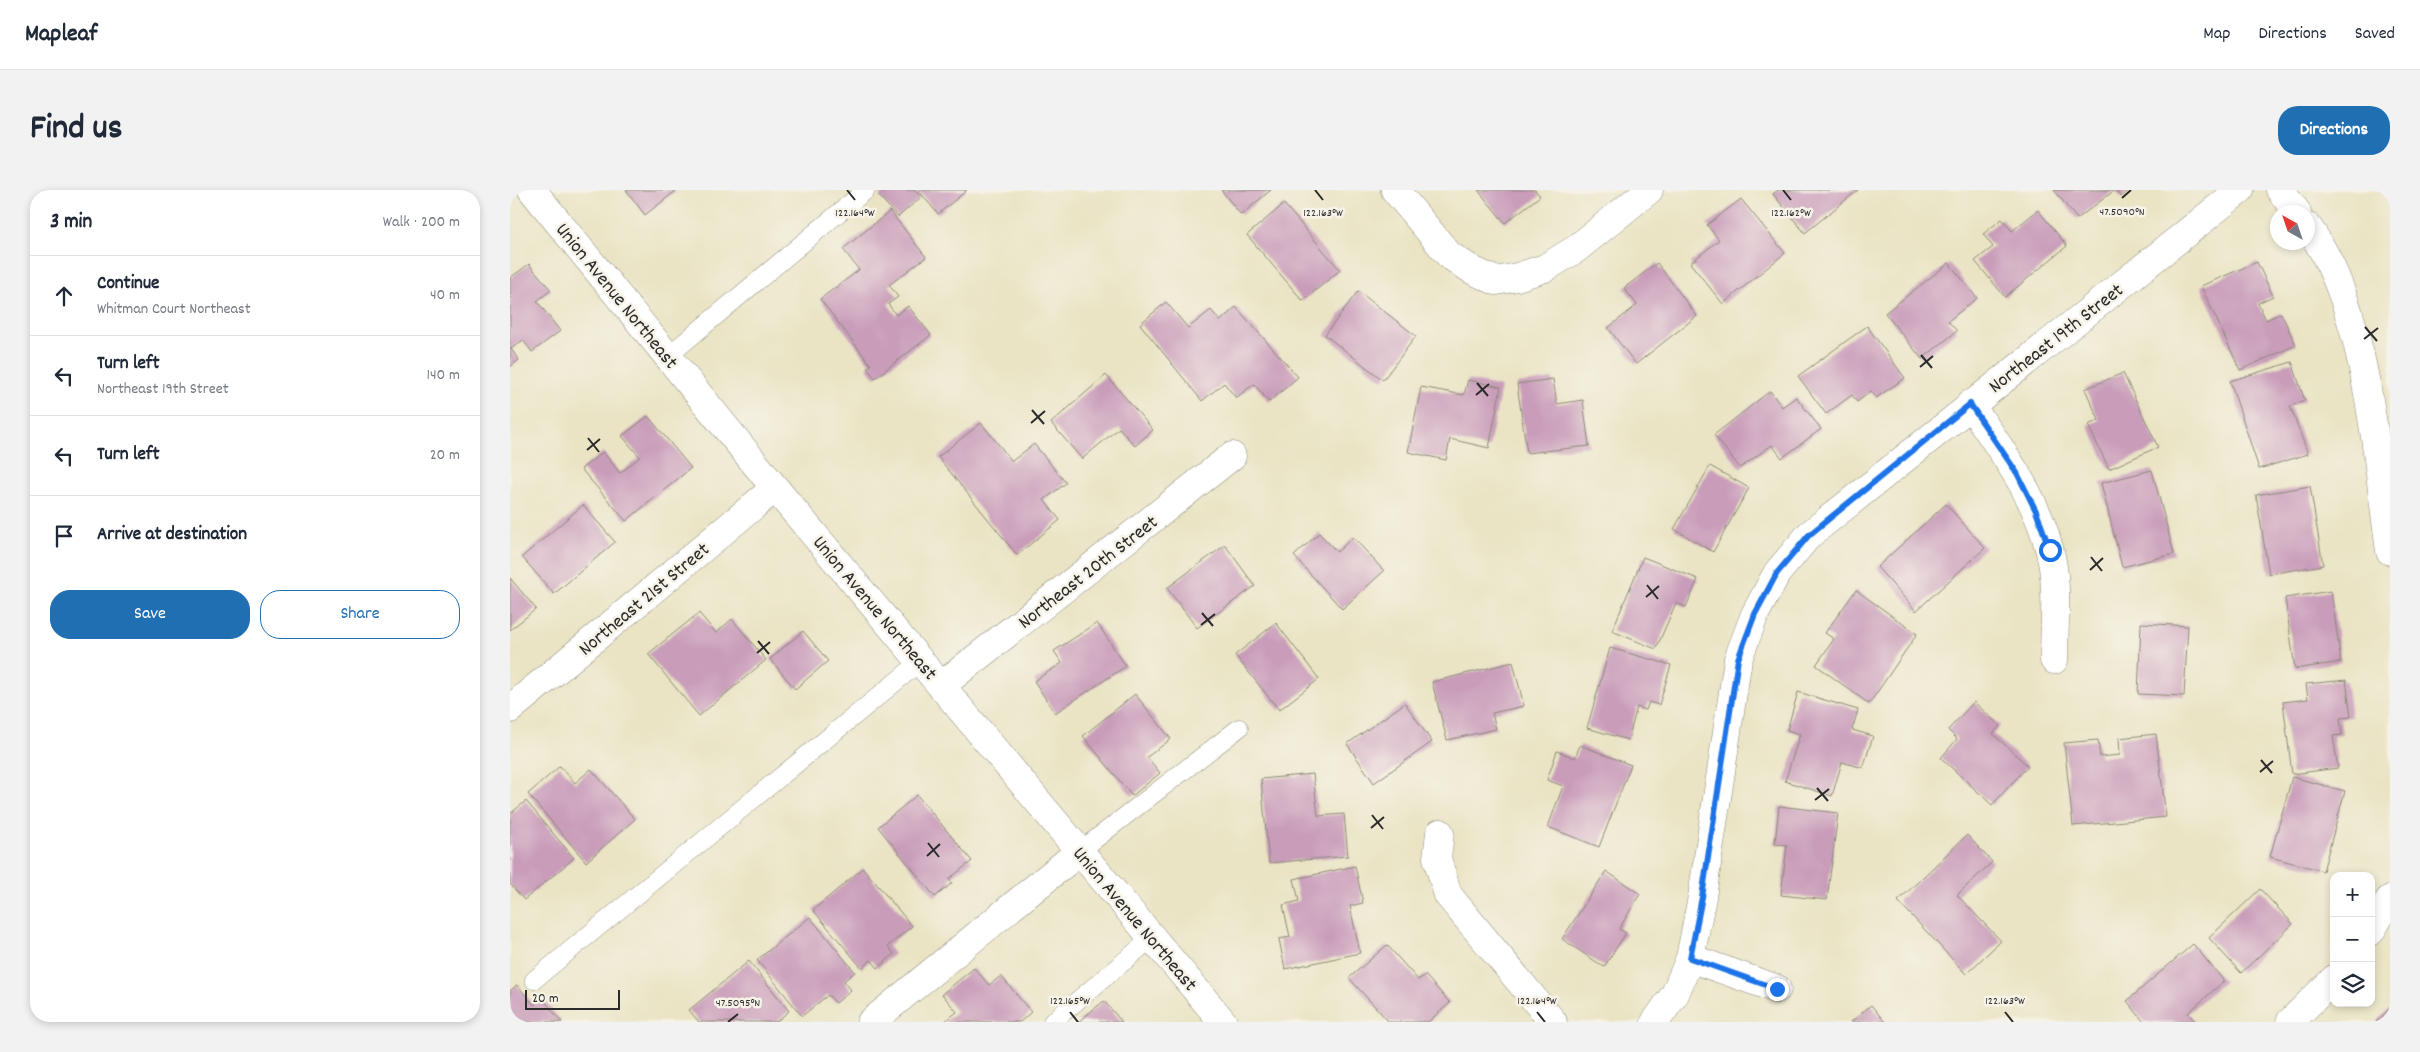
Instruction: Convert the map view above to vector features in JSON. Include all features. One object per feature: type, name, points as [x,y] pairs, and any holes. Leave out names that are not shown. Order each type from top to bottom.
[{"type":"street","name":"Union Avenue Northeast","points":[[532,190],[775,488],[1224,1022]]},
{"type":"street","points":[[1394,190],[1449,255],[1472,270],[1496,281],[1517,277],[1552,263],[1576,249],[1649,190]]},
{"type":"street","name":"Northeast 19th Street","points":[[1655,1022],[1675,994],[1690,958],[1702,897],[1738,659],[1755,614],[1777,573],[1809,535],[1970,404],[2240,190]]},
{"type":"street","points":[[2280,190],[2292,205]]},
{"type":"street","points":[[2315,240],[2335,277],[2353,331],[2369,400],[2390,551]]},
{"type":"street","points":[[1970,404],[2017,473],[2036,511],[2050,550],[2054,583],[2054,660]]},
{"type":"street","name":"Northeast 20th Street","points":[[942,686],[1232,456]]},
{"type":"street","name":"Northeast 21st Street","points":[[510,708],[775,488]]},
{"type":"street","points":[[1440,833],[1437,858],[1448,895],[1553,1022]]},
{"type":"street","points":[[871,1022],[1080,851]]},
{"type":"street","points":[[2375,924],[2390,899]]},
{"type":"street","points":[[1690,958],[1777,989]]},
{"type":"street","points":[[2290,1022],[2330,983]]},
{"type":"lane","points":[[668,356],[866,190]]},
{"type":"lane","points":[[534,980],[921,661]]},
{"type":"lane","points":[[1080,851],[1239,728]]},
{"type":"lane","points":[[1052,1022],[1153,937]]},
{"type":"building","points":[[626,190],[677,190],[645,215]]},
{"type":"building","points":[[886,190],[915,190],[921,197],[898,217],[879,196]]},
{"type":"building","points":[[918,190],[967,190],[938,214]]},
{"type":"building","points":[[1221,190],[1271,190],[1241,215]]},
{"type":"building","points":[[1478,190],[1535,190],[1540,196],[1505,223]]},
{"type":"building","points":[[1778,190],[1858,190],[1805,233],[1773,194]]},
{"type":"building","points":[[2054,190],[2115,190],[2077,219]]},
{"type":"building","points":[[2115,190],[2130,190],[2121,197]]},
{"type":"building","points":[[1741,199],[1785,253],[1723,304],[1690,263],[1719,240],[1707,225]]},
{"type":"building","points":[[1284,204],[1340,270],[1303,301],[1247,235]]},
{"type":"building","points":[[2038,210],[2067,246],[2005,297],[1975,261],[1993,247],[1983,234],[2002,219],[2012,231]]},
{"type":"building","points":[[890,211],[926,257],[889,285],[898,297],[888,304],[896,315],[908,306],[931,335],[875,378],[867,368],[871,365],[820,299],[859,270],[843,249]]},
{"type":"building","points":[[2257,262],[2273,296],[2258,303],[2266,320],[2281,313],[2296,345],[2240,370],[2201,286]]},
{"type":"building","points":[[1657,263],[1697,316],[1636,364],[1608,328],[1637,305],[1624,288]]},
{"type":"building","points":[[1949,263],[1977,298],[1948,321],[1957,331],[1922,359],[1885,313]]},
{"type":"building","points":[[529,264],[551,290],[537,301],[560,331],[532,352],[523,340],[511,349],[519,360],[510,367],[510,300],[512,298],[510,296],[510,278]]},
{"type":"building","points":[[1358,291],[1416,336],[1383,380],[1325,335]]},
{"type":"building","points":[[1166,302],[1188,328],[1211,310],[1220,321],[1236,307],[1298,377],[1269,402],[1254,384],[1236,398],[1224,383],[1202,401],[1140,324]]},
{"type":"building","points":[[1867,326],[1905,378],[1876,398],[1871,391],[1857,402],[1852,395],[1826,414],[1798,376]]},
{"type":"building","points":[[2292,362],[2305,401],[2290,406],[2308,454],[2259,469],[2230,381]]},
{"type":"building","points":[[2123,373],[2158,447],[2109,469],[2088,425],[2099,420],[2085,389]]},
{"type":"building","points":[[1106,375],[1153,430],[1135,446],[1119,428],[1082,459],[1051,423]]},
{"type":"building","points":[[1553,379],[1557,404],[1583,400],[1589,446],[1527,453],[1517,384]]},
{"type":"building","points":[[1468,380],[1501,387],[1489,448],[1450,439],[1446,460],[1408,452],[1421,387],[1464,395]]},
{"type":"building","points":[[1770,391],[1782,407],[1796,397],[1821,429],[1782,458],[1772,445],[1740,468],[1714,435]]},
{"type":"building","points":[[648,416],[691,468],[626,521],[581,469],[603,452],[620,473],[640,457],[622,436]]},
{"type":"building","points":[[981,423],[1012,461],[1034,444],[1066,483],[1044,500],[1060,520],[1017,555],[938,457]]},
{"type":"building","points":[[1710,466],[1749,488],[1713,552],[1674,529]]},
{"type":"building","points":[[2152,470],[2174,554],[2122,567],[2101,483]]},
{"type":"building","points":[[2310,486],[2323,565],[2269,574],[2256,495]]},
{"type":"building","points":[[1946,504],[1985,548],[1916,611],[1877,567]]},
{"type":"building","points":[[583,505],[615,542],[554,594],[522,557]]},
{"type":"building","points":[[1319,533],[1337,552],[1353,537],[1384,571],[1342,609],[1294,556]]},
{"type":"building","points":[[1225,545],[1255,586],[1197,628],[1167,588]]},
{"type":"building","points":[[1643,557],[1698,579],[1686,607],[1676,603],[1656,649],[1612,631]]},
{"type":"building","points":[[510,578],[536,609],[510,630]]},
{"type":"building","points":[[1856,590],[1917,634],[1869,704],[1816,665],[1834,639],[1825,633]]},
{"type":"building","points":[[2331,591],[2341,662],[2295,669],[2285,598]]},
{"type":"building","points":[[699,613],[716,633],[732,619],[766,660],[699,716],[648,654]]},
{"type":"building","points":[[1097,623],[1126,666],[1055,713],[1034,681],[1062,663],[1054,651]]},
{"type":"building","points":[[1276,623],[1319,679],[1279,710],[1235,655]]},
{"type":"building","points":[[2141,623],[2188,626],[2184,696],[2138,694]]},
{"type":"building","points":[[803,631],[828,661],[795,689],[770,659]]},
{"type":"building","points":[[1610,648],[1671,665],[1659,705],[1649,702],[1646,710],[1637,707],[1628,740],[1587,728]]},
{"type":"building","points":[[1513,662],[1524,706],[1492,713],[1496,729],[1447,740],[1432,682]]},
{"type":"building","points":[[2346,680],[2351,717],[2340,718],[2342,735],[2333,736],[2338,768],[2292,774],[2283,702],[2308,699],[2306,684]]},
{"type":"building","points":[[1798,692],[1858,710],[1852,730],[1873,736],[1863,768],[1842,762],[1832,796],[1785,781],[1800,734],[1787,730]]},
{"type":"building","points":[[1135,694],[1171,739],[1147,757],[1160,773],[1132,796],[1083,736]]},
{"type":"building","points":[[1974,702],[2000,726],[1993,734],[2028,766],[1992,805],[1941,758],[1957,739],[1948,730]]},
{"type":"building","points":[[1405,703],[1432,742],[1374,783],[1347,744]]},
{"type":"building","points":[[2156,734],[2166,817],[2073,826],[2064,743],[2098,740],[2100,757],[2120,755],[2119,738]]},
{"type":"building","points":[[1580,745],[1631,765],[1599,847],[1548,827],[1563,786],[1547,780],[1557,751],[1575,758]]},
{"type":"building","points":[[560,766],[575,783],[591,769],[635,819],[586,862],[528,794]]},
{"type":"building","points":[[1313,774],[1318,816],[1344,814],[1348,856],[1269,863],[1261,779]]},
{"type":"building","points":[[2292,777],[2345,791],[2323,871],[2270,857]]},
{"type":"building","points":[[917,795],[972,861],[949,879],[952,883],[935,897],[878,827]]},
{"type":"building","points":[[526,801],[574,858],[524,900],[510,884],[510,814]]},
{"type":"building","points":[[1779,806],[1838,813],[1827,900],[1781,895],[1787,845],[1775,844]]},
{"type":"building","points":[[1967,835],[1992,862],[1957,895],[2001,941],[1966,974],[1898,901]]},
{"type":"building","points":[[1355,866],[1363,903],[1350,906],[1360,953],[1285,969],[1279,939],[1290,937],[1283,905],[1299,901],[1294,879]]},
{"type":"building","points":[[863,868],[912,926],[888,946],[894,954],[878,968],[871,960],[862,968],[813,910]]},
{"type":"building","points":[[1606,871],[1640,894],[1619,929],[1626,933],[1604,967],[1562,939]]},
{"type":"building","points":[[2260,889],[2293,924],[2241,973],[2209,938]]},
{"type":"building","points":[[810,917],[855,972],[844,981],[851,990],[836,1003],[828,995],[802,1016],[757,960]]},
{"type":"building","points":[[2193,944],[2224,981],[2188,1013],[2196,1022],[2144,1022],[2127,1001]]},
{"type":"building","points":[[1387,945],[1418,980],[1425,975],[1450,1003],[1428,1022],[1389,1022],[1349,978]]},
{"type":"building","points":[[749,961],[789,1011],[776,1022],[699,1022],[689,1010]]},
{"type":"building","points":[[974,968],[989,985],[1001,976],[1031,1012],[1020,1022],[944,1022],[957,1012],[942,994]]},
{"type":"building","points":[[517,985],[534,1005],[542,998],[562,1022],[510,1022],[510,991]]},
{"type":"building","points":[[1104,1001],[1122,1022],[1078,1022]]},
{"type":"building","points":[[1871,1005],[1885,1022],[1851,1022]]},
{"type":"building","points":[[2390,1008],[2390,1022],[2376,1022]]},
{"type":"route","points":[[1777,989],[1690,958],[1702,897],[1728,714],[1738,659],[1755,614],[1777,573],[1809,535],[1970,404],[2017,473],[2036,511],[2050,550]]}]
